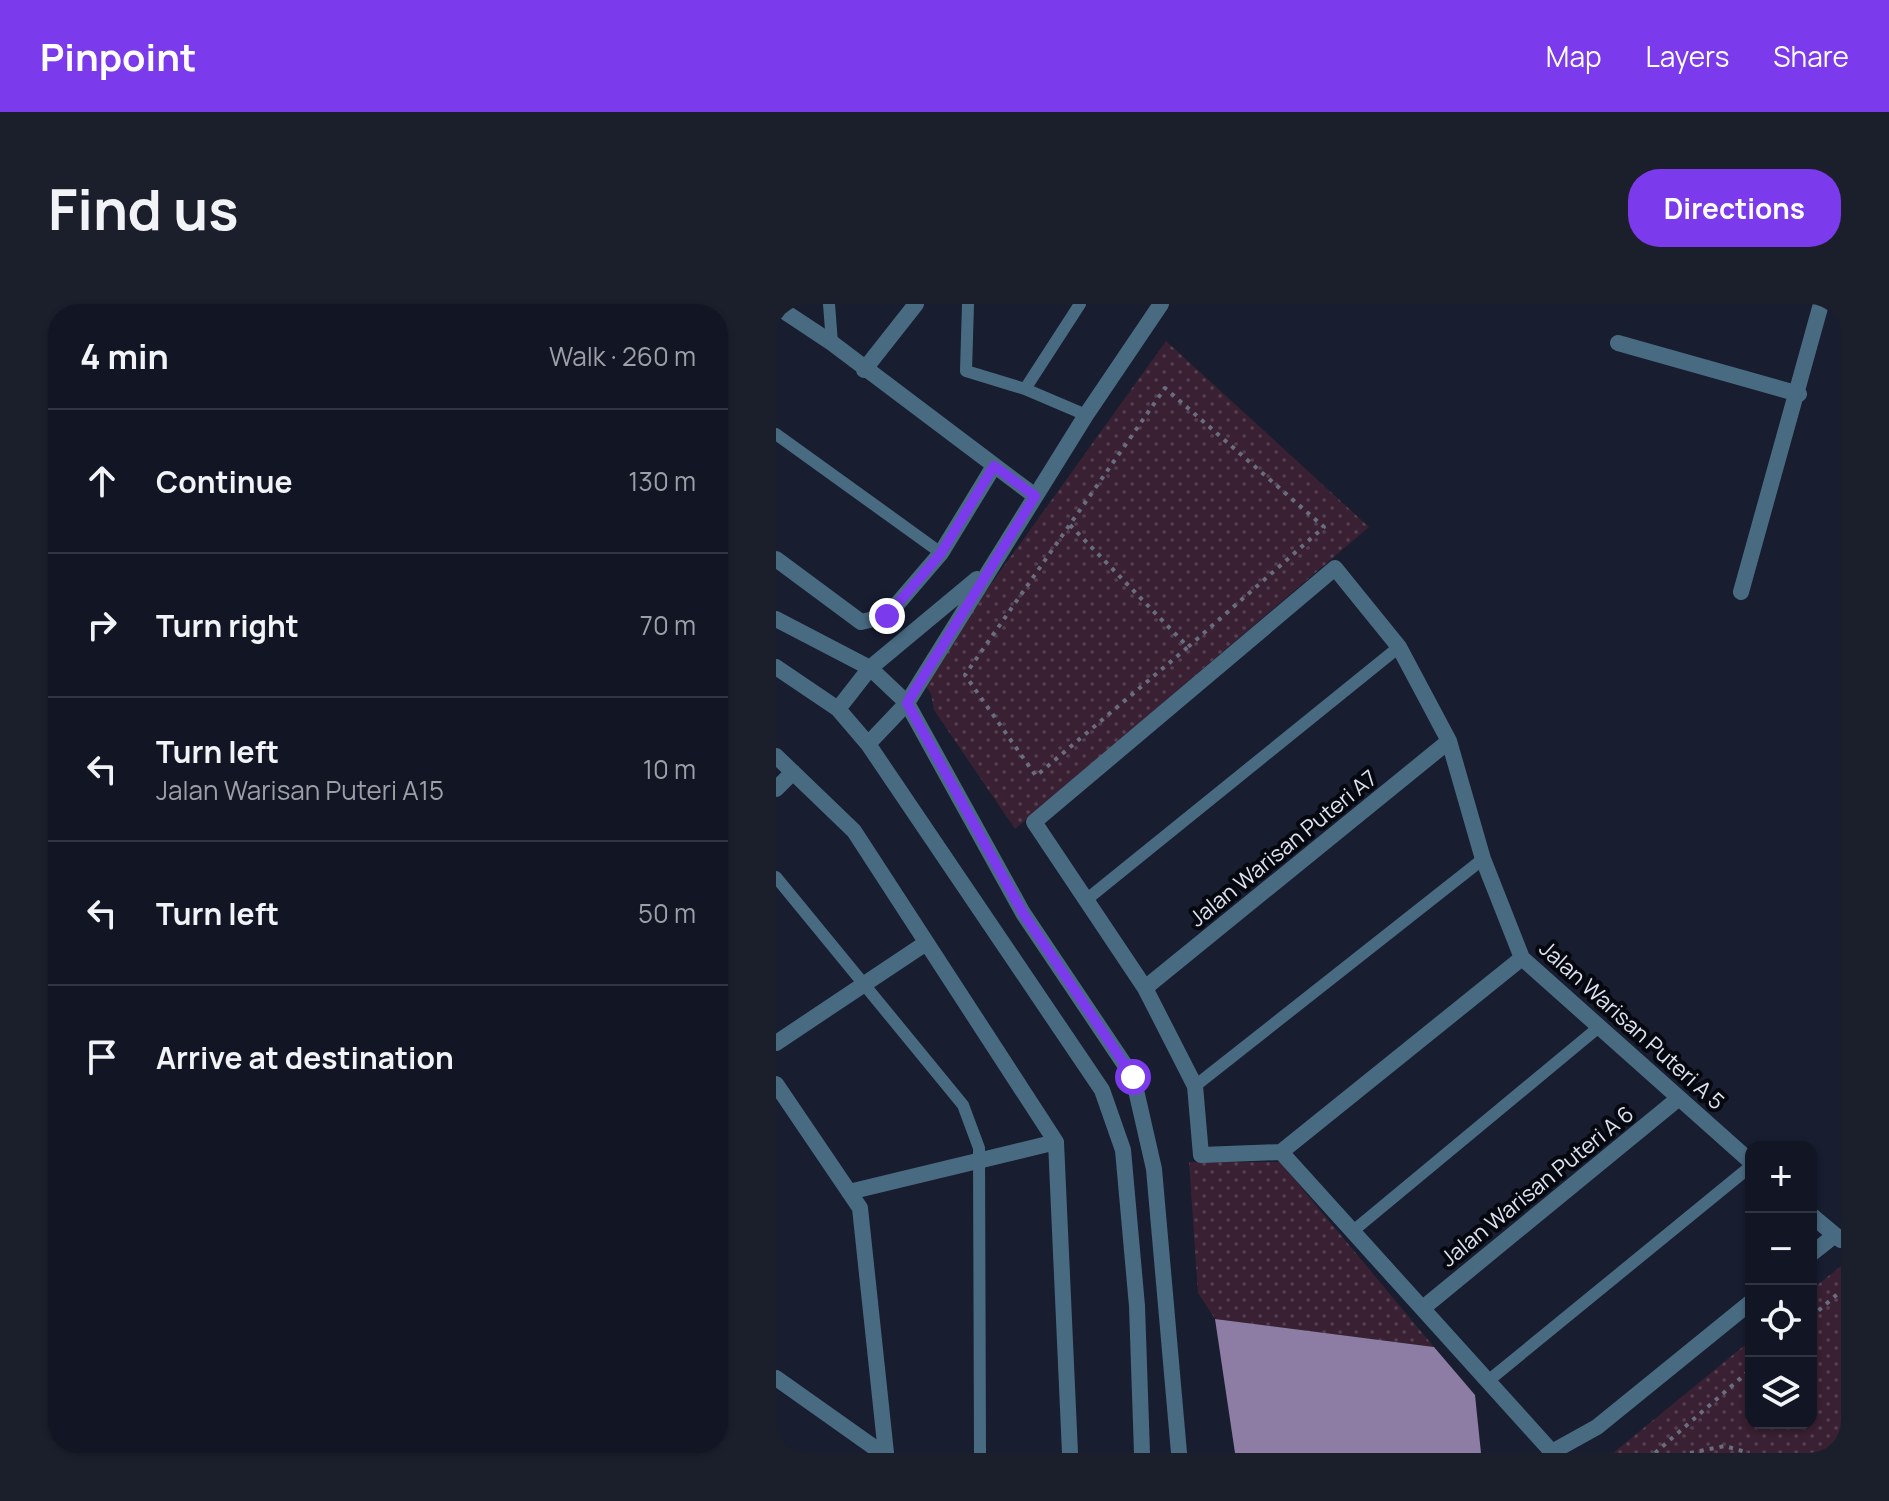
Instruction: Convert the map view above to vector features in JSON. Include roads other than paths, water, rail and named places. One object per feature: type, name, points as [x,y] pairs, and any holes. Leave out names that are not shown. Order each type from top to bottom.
[{"type":"street","points":[[864,370],[916,304]]},
{"type":"street","points":[[868,744],[907,703],[1086,415],[1161,304]]},
{"type":"street","points":[[1741,592],[1799,394],[1821,304]]},
{"type":"street","points":[[776,306],[832,343],[1035,496]]},
{"type":"street","points":[[1618,343],[1799,394]]},
{"type":"street","points":[[776,559],[861,622],[887,616],[941,553],[994,466]]},
{"type":"street","name":"Jalan Warisan Puteri A 5","points":[[1086,900],[1034,822],[1335,568],[1399,647],[1449,741],[1483,859],[1522,958],[1745,1158]]},
{"type":"street","points":[[838,709],[870,668],[988,570]]},
{"type":"street","points":[[776,619],[870,668],[907,703],[1023,913],[1133,1077],[1154,1169],[1179,1453]]},
{"type":"street","points":[[776,667],[838,709],[868,744],[1102,1090],[1123,1150],[1137,1306],[1142,1453]]},
{"type":"street","name":"Jalan Warisan Puteri A7","points":[[1145,988],[1449,741]]},
{"type":"street","points":[[776,756],[854,831],[1056,1142],[1070,1453]]},
{"type":"street","points":[[776,789],[793,772]]},
{"type":"street","points":[[1086,900],[1145,988],[1195,1086],[1201,1155],[1281,1152],[1522,958]]},
{"type":"street","points":[[776,1043],[861,983],[926,943]]},
{"type":"street","points":[[776,1084],[860,1208],[884,1453]]},
{"type":"street","name":"Jalan Warisan Puteri A 6","points":[[1423,1308],[1679,1098]]},
{"type":"street","points":[[849,1192],[1056,1142]]},
{"type":"street","points":[[1281,1152],[1552,1452],[1597,1427],[1745,1307]]},
{"type":"street","points":[[1817,1220],[1838,1238],[1817,1250]]},
{"type":"street","points":[[776,1378],[884,1453]]},
{"type":"lane","points":[[829,304],[832,343]]},
{"type":"lane","points":[[968,304],[966,371],[1025,389],[1086,415]]},
{"type":"lane","points":[[1025,389],[1080,304]]},
{"type":"lane","points":[[776,434],[941,553]]},
{"type":"lane","points":[[1086,900],[1399,647]]},
{"type":"lane","points":[[1195,1086],[1483,859]]},
{"type":"lane","points":[[776,877],[963,1105],[979,1148],[980,1453]]},
{"type":"lane","points":[[1353,1231],[1599,1027]]},
{"type":"lane","points":[[1488,1381],[1745,1169]]}]
